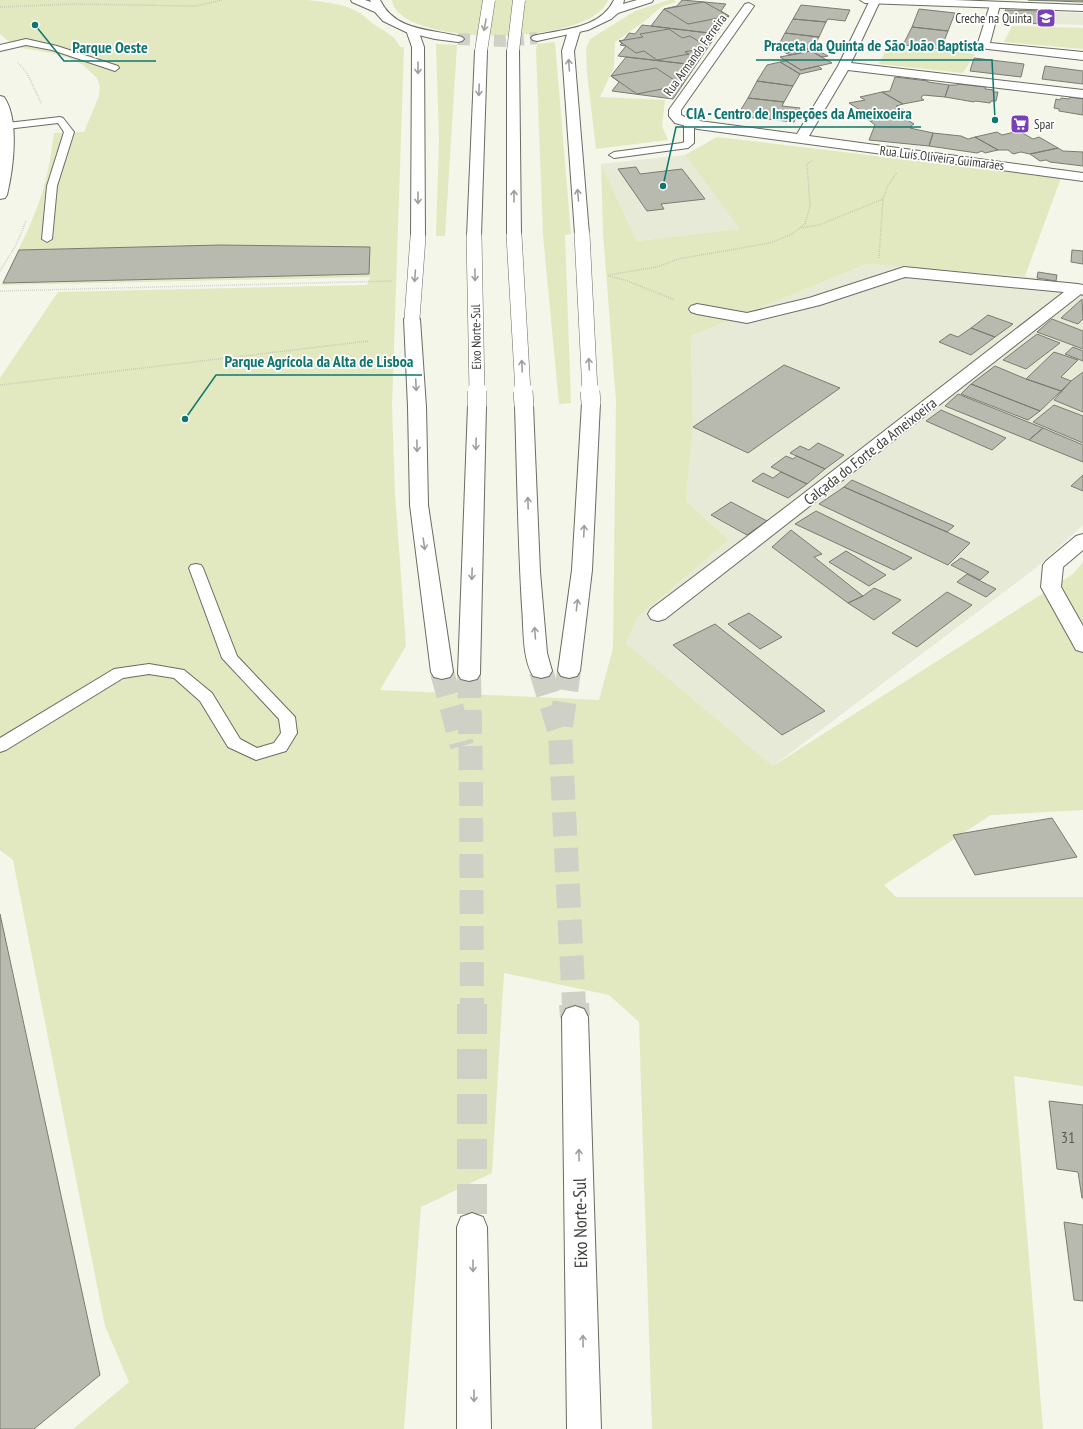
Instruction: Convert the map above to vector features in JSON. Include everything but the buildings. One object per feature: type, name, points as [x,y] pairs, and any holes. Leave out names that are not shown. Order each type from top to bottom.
[{"type":"main road","points":[[356,0],[376,4],[384,16],[396,24],[412,30],[458,39]]},
{"type":"main road","name":"Eixo Norte-Sul","points":[[468,674],[477,406],[474,236],[481,51],[489,0]]},
{"type":"main road","points":[[520,0],[513,51],[514,235],[524,404],[530,572],[536,653],[541,671]]},
{"type":"main road","points":[[537,38],[574,31],[599,21],[617,5],[648,0]]},
{"type":"main road","points":[[689,123],[801,138],[844,66],[870,0],[1083,8]]},
{"type":"main road","points":[[995,5],[984,46],[1083,56]]},
{"type":"main road","name":"Rua Armando Ferreira","points":[[689,123],[680,120],[675,116],[675,110],[749,6]]},
{"type":"main road","points":[[412,30],[418,47],[418,237],[412,319],[417,407],[419,505],[442,672]]},
{"type":"main road","points":[[569,671],[582,570],[591,403],[582,234],[568,51],[574,31]]},
{"type":"main road","points":[[844,66],[1083,94]]},
{"type":"main road","points":[[0,100],[7,126],[8,154],[0,195]]},
{"type":"main road","name":"Rua Luís Oliveira Guimarães","points":[[801,138],[909,154],[1083,176]]},
{"type":"main road","points":[[697,309],[747,318],[814,302],[904,272],[1080,289]]},
{"type":"main road","name":"Calçada do Forte da Ameixoeira","points":[[658,614],[1080,289]]},
{"type":"main road","points":[[1082,645],[1050,587],[1053,565],[1083,540]]},
{"type":"main road","name":"Eixo Norte-Sul","points":[[575,1017],[584,1429]]},
{"type":"main road","points":[[472,1227],[474,1429]]},
{"type":"lane","points":[[0,48],[26,42],[54,48],[115,68]]},
{"type":"lane","points":[[7,126],[60,120],[69,132],[52,186],[47,239]]},
{"type":"lane","points":[[614,154],[685,146],[689,143],[689,123]]},
{"type":"lane","points":[[0,746],[119,673],[149,669],[179,674],[206,697],[234,743],[256,754],[280,747],[290,733],[287,717],[230,658],[196,568]]},
{"type":"path","points":[[66,1],[196,6],[222,0]]},
{"type":"path","points":[[0,7],[24,3]]},
{"type":"path","points":[[697,309],[626,280],[606,275],[657,267],[678,259],[770,243],[792,234],[804,224],[810,206],[807,164],[820,156],[833,143]]},
{"type":"path","points":[[904,272],[884,265],[879,260],[883,199],[887,187],[909,154]]},
{"type":"path","points":[[801,228],[819,225],[883,199]]},
{"type":"path","points":[[0,291],[396,281]]},
{"type":"path","points":[[0,385],[369,341]]},
{"type":"shaded area","name":"Creche na Quinta","points":[[1005,10],[1083,13],[1083,25],[1012,23]]},
{"type":"shaded area","points":[[685,155],[741,229],[637,241],[601,164]]},
{"type":"shaded area","points":[[867,264],[1025,276],[1083,287],[1083,525],[1036,568],[773,766],[626,643],[638,617],[729,540],[686,501],[693,427],[691,336]]},
{"type":"green space","points":[[0,0],[320,1],[339,5],[358,12],[393,37],[400,47],[404,47],[392,407],[395,493],[406,646],[380,690],[599,700],[613,648],[616,402],[603,233],[601,164],[637,241],[740,229],[685,155],[717,137],[1061,178],[1025,276],[867,264],[691,336],[693,427],[686,501],[729,540],[638,617],[626,643],[773,766],[1073,574],[1083,562],[1083,810],[991,815],[884,885],[896,897],[1083,897],[1083,1086],[1014,1076],[1043,1429],[652,1429],[639,1022],[609,995],[504,973],[492,1173],[421,1207],[404,1429],[73,1429],[129,1382],[105,1326],[13,860],[0,850],[0,378],[58,292],[367,285],[370,277],[1,285],[37,208],[47,173],[54,133],[84,132],[99,96],[100,87],[97,78],[83,65],[69,58],[52,53],[16,47],[0,34]]},
{"type":"green space","points":[[392,0],[608,0],[594,16],[568,27],[534,33],[496,36],[458,33],[425,27],[402,15]]},
{"type":"green space","points":[[669,0],[674,0],[676,2],[661,7],[646,20],[615,42],[614,67],[600,97],[665,100],[662,126],[668,140],[596,149],[587,73],[586,49],[590,39],[635,11]]},
{"type":"green space","points":[[1012,26],[1083,28],[1083,49],[1004,42]]},
{"type":"green space","points":[[555,42],[571,234],[565,235],[571,403],[559,404],[543,235],[536,51],[537,44]]},
{"type":"green space","points":[[436,44],[457,45],[445,236],[436,236],[439,140]]},
{"type":"green space","points":[[888,45],[975,54],[963,73],[879,64]]},
{"type":"tunnel","points":[[458,39],[505,41],[537,38]]},
{"type":"tunnel","points":[[541,671],[560,733],[574,1005]]},
{"type":"tunnel","points":[[561,726],[569,671]]},
{"type":"tunnel","points":[[442,672],[462,746]]},
{"type":"tunnel","points":[[469,674],[472,1005]]},
{"type":"tunnel","points":[[574,1004],[575,1017]]},
{"type":"tunnel","points":[[472,1005],[472,1227]]},
{"type":"place","name":"Creche na Quinta","points":[[1046,18]]},
{"type":"place","name":"Parque Oeste","points":[[35,25]]},
{"type":"place","name":"Praceta da Quinta de São João Baptista","points":[[995,120]]},
{"type":"place","name":"Spar","points":[[1020,124]]},
{"type":"place","name":"CIA - Centro de Inspeções da Ameixoeira","points":[[663,186]]},
{"type":"place","name":"Parque Agrícola da Alta de Lisboa","points":[[185,419]]}]
